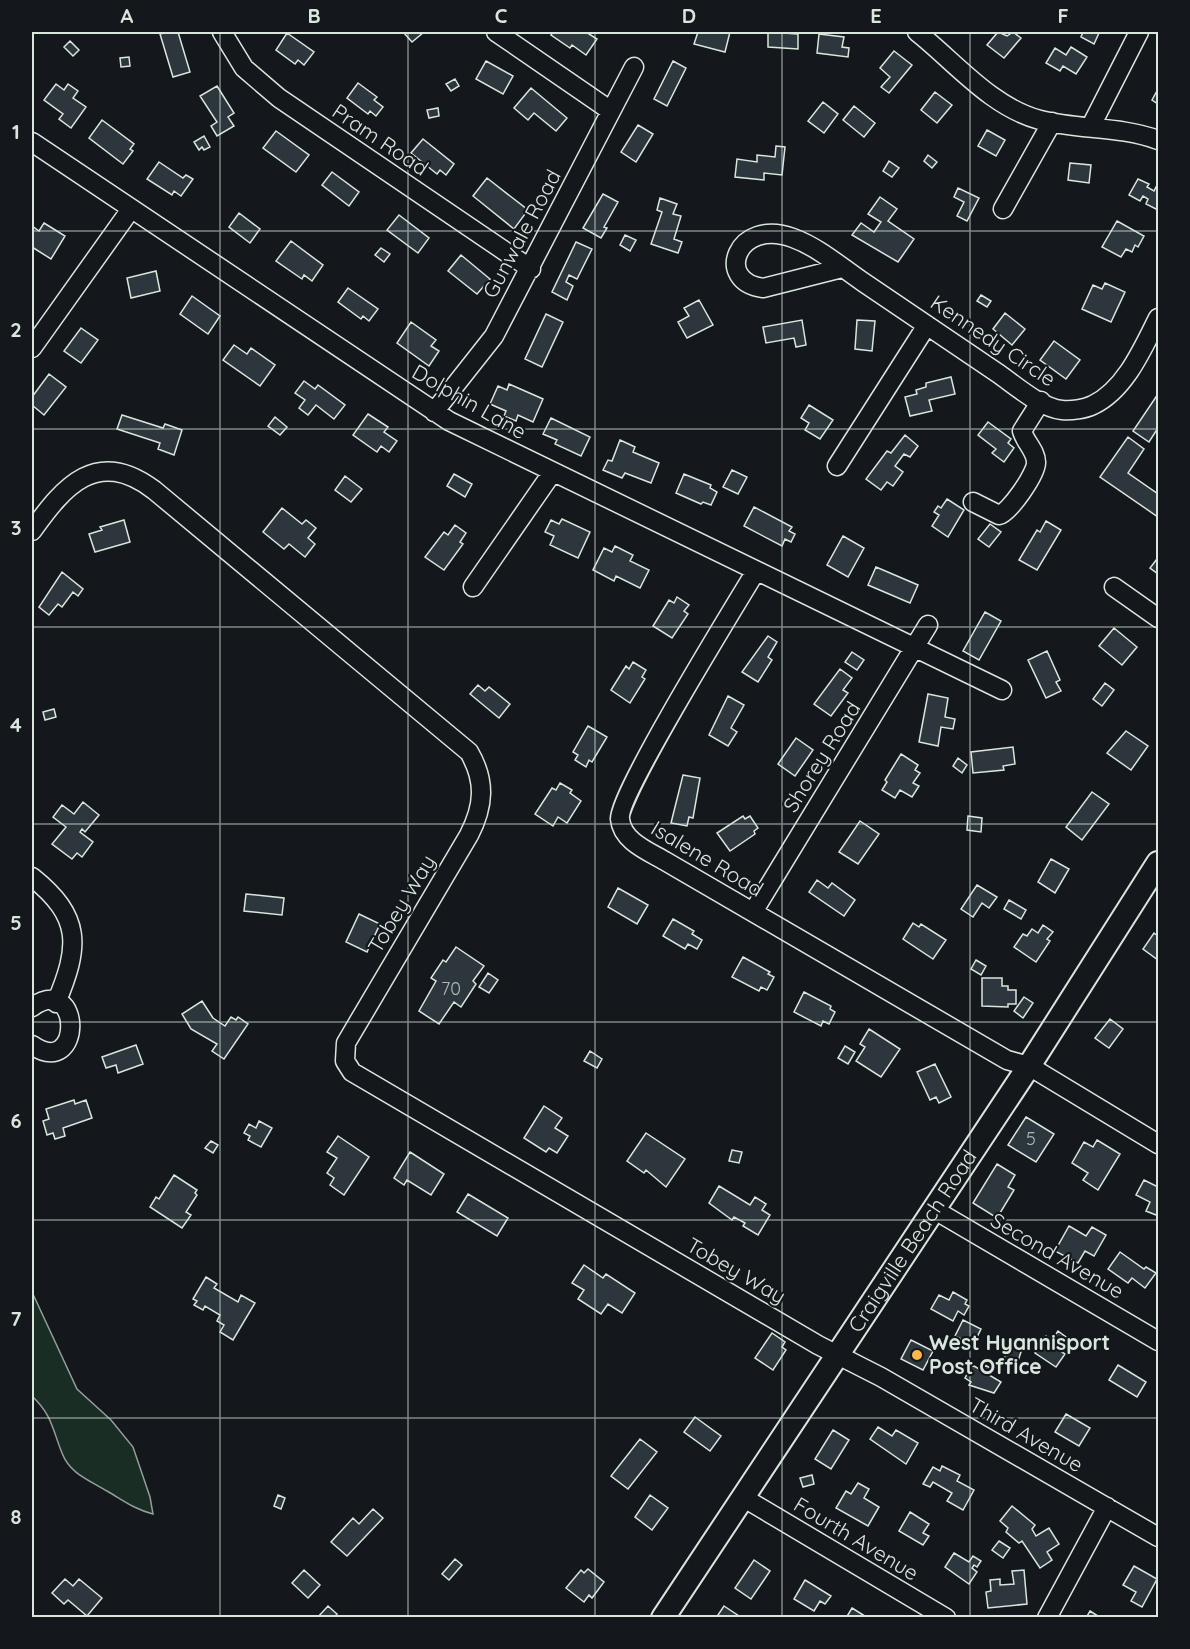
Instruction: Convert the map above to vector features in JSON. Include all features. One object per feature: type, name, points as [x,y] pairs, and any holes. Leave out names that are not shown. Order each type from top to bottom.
[{"type":"main road","name":"Craigville Beach Road","points":[[663,1617],[1029,1066],[1158,863]]},
{"type":"street","name":"Pram Road","points":[[222,32],[244,68],[279,98],[531,269]]},
{"type":"street","points":[[496,32],[611,111]]},
{"type":"street","points":[[917,32],[981,87],[1011,108],[1052,122],[1131,132],[1158,140]]},
{"type":"street","points":[[1091,126],[1139,32]]},
{"type":"street","name":"Gunwale Road","points":[[434,412],[494,336],[531,269],[634,67]]},
{"type":"street","points":[[1004,209],[1052,122]]},
{"type":"street","name":"Dolphin Lane","points":[[32,142],[434,412],[552,473],[1002,690]]},
{"type":"street","points":[[32,348],[131,209]]},
{"type":"street","name":"Kennedy Circle","points":[[842,268],[763,288],[752,286],[743,279],[737,270],[736,258],[740,248],[747,240],[773,235],[798,240],[842,268],[1041,401],[1062,410],[1094,405],[1117,385],[1139,357],[1158,318]]},
{"type":"street","points":[[837,466],[927,325]]},
{"type":"street","points":[[972,502],[999,515],[1011,508],[1036,466],[1036,457],[1022,431],[1041,401]]},
{"type":"street","name":"Tobey Way","points":[[32,531],[63,490],[81,478],[103,473],[135,478],[163,497],[469,752],[480,775],[482,787],[480,812],[469,835],[346,1043],[344,1055],[347,1065],[355,1074],[390,1095],[818,1345],[839,1354]]},
{"type":"street","points":[[473,588],[552,473]]},
{"type":"street","name":"Isalene Road","points":[[756,571],[656,741],[622,804],[619,817],[626,834],[636,844],[1007,1060],[1029,1066],[1158,1144]]},
{"type":"street","points":[[1114,587],[1158,618]]},
{"type":"street","name":"Shorey Road","points":[[753,912],[928,625]]},
{"type":"street","points":[[32,877],[59,901],[65,909],[71,928],[72,949],[69,972],[56,1003]]},
{"type":"street","points":[[32,1007],[41,1002],[56,1003],[65,1009],[71,1018],[72,1028],[69,1038],[53,1051],[42,1051],[32,1046]]},
{"type":"street","name":"Second Avenue","points":[[933,1209],[1158,1341]]},
{"type":"street","name":"Third Avenue","points":[[839,1354],[1158,1537]]},
{"type":"street","name":"Fourth Avenue","points":[[744,1498],[946,1617]]},
{"type":"street","points":[[1047,1617],[1107,1508]]},
{"type":"green space","points":[[32,1292],[77,1389],[111,1420],[133,1447],[150,1497],[153,1514],[135,1507],[87,1480],[65,1460],[48,1416],[32,1396]]},
{"type":"building","points":[[178,32],[190,72],[173,77],[160,34]]},
{"type":"building","points":[[403,32],[424,32],[412,42]]},
{"type":"building","points":[[553,32],[586,32],[597,39],[586,55],[572,45],[570,48],[551,35]]},
{"type":"building","points":[[698,32],[730,32],[725,52],[694,44]]},
{"type":"building","points":[[768,32],[798,34],[798,49],[768,47]]},
{"type":"building","points":[[998,32],[1007,36],[1013,32],[1021,38],[1004,58],[987,45]]},
{"type":"building","points":[[1083,32],[1099,33],[1094,44],[1081,37]]},
{"type":"building","points":[[287,33],[314,52],[304,65],[298,60],[295,64],[276,50]]},
{"type":"building","points":[[819,34],[844,37],[842,47],[849,48],[848,57],[817,53]]},
{"type":"building","points":[[70,41],[79,50],[73,56],[64,47]]},
{"type":"building","points":[[1071,47],[1087,57],[1076,74],[1063,66],[1060,71],[1046,63],[1055,48],[1066,55]]},
{"type":"building","points":[[894,51],[912,65],[889,93],[881,87],[890,77],[880,68]]},
{"type":"building","points":[[129,57],[130,66],[121,67],[120,58]]},
{"type":"building","points":[[486,61],[513,76],[503,94],[476,79]]},
{"type":"building","points":[[673,61],[686,68],[667,106],[654,99]]},
{"type":"building","points":[[455,79],[459,86],[451,91],[446,84]]},
{"type":"building","points":[[358,83],[377,97],[374,100],[383,107],[376,116],[370,111],[368,114],[347,98]]},
{"type":"building","points":[[56,84],[64,90],[68,84],[78,91],[73,98],[86,107],[71,128],[59,119],[63,114],[44,100]]},
{"type":"building","points":[[217,86],[234,113],[228,117],[234,126],[217,136],[211,126],[217,122],[200,96]]},
{"type":"building","points":[[531,88],[567,118],[556,131],[534,113],[528,120],[514,108]]},
{"type":"building","points":[[1158,89],[1158,104],[1152,100]]},
{"type":"building","points":[[935,92],[952,105],[937,123],[921,110]]},
{"type":"building","points":[[823,102],[838,114],[824,133],[808,121]]},
{"type":"building","points":[[854,106],[875,123],[864,137],[843,120]]},
{"type":"building","points":[[438,108],[439,116],[429,118],[427,110]]},
{"type":"building","points":[[102,120],[134,144],[130,149],[133,151],[123,164],[89,138]]},
{"type":"building","points":[[638,125],[653,134],[636,162],[621,152]]},
{"type":"building","points":[[987,130],[1005,140],[996,156],[978,146]]},
{"type":"building","points":[[276,131],[309,155],[296,172],[263,148]]},
{"type":"building","points":[[204,136],[210,147],[204,150],[202,147],[199,150],[194,142]]},
{"type":"building","points":[[423,139],[454,164],[446,175],[440,170],[437,174],[411,153]]},
{"type":"building","points":[[776,146],[785,147],[782,175],[764,173],[764,180],[735,177],[737,159],[757,162],[757,155],[775,157]]},
{"type":"building","points":[[928,155],[937,162],[932,168],[924,161]]},
{"type":"building","points":[[889,161],[899,168],[892,177],[883,171]]},
{"type":"building","points":[[159,162],[183,178],[186,175],[193,179],[181,196],[174,191],[172,195],[147,179]]},
{"type":"building","points":[[1070,163],[1091,165],[1089,183],[1068,180]]},
{"type":"building","points":[[332,172],[359,192],[349,206],[322,185]]},
{"type":"building","points":[[487,178],[528,210],[514,229],[473,196]]},
{"type":"building","points":[[1138,179],[1149,184],[1147,187],[1154,191],[1156,187],[1158,188],[1158,210],[1146,204],[1148,199],[1143,196],[1140,201],[1129,195]]},
{"type":"building","points":[[958,188],[979,198],[967,221],[957,216],[964,202],[954,197]]},
{"type":"building","points":[[603,194],[618,202],[604,227],[607,228],[601,238],[583,228]]},
{"type":"building","points":[[880,197],[897,209],[888,221],[914,239],[898,262],[852,235],[861,223],[874,232],[881,222],[868,214]]},
{"type":"building","points":[[660,198],[677,204],[673,214],[681,216],[674,239],[682,242],[678,253],[651,244],[662,212],[657,210]]},
{"type":"building","points":[[239,213],[260,229],[250,243],[229,227]]},
{"type":"building","points":[[399,215],[429,238],[418,253],[387,230]]},
{"type":"building","points":[[1117,221],[1144,236],[1138,247],[1135,245],[1132,252],[1126,249],[1121,257],[1102,247]]},
{"type":"building","points":[[44,223],[65,236],[51,259],[32,247],[32,226],[39,231]]},
{"type":"building","points":[[625,235],[636,240],[630,251],[620,245]]},
{"type":"building","points":[[291,241],[323,265],[312,281],[304,275],[302,279],[276,261]]},
{"type":"building","points":[[576,242],[592,249],[577,279],[569,275],[566,282],[573,286],[567,300],[552,292]]},
{"type":"building","points":[[381,248],[390,254],[384,262],[375,255]]},
{"type":"building","points":[[461,255],[490,279],[477,294],[448,271]]},
{"type":"building","points":[[156,271],[160,291],[131,298],[127,278]]},
{"type":"building","points":[[1105,283],[1125,292],[1111,322],[1082,309],[1093,285],[1102,289]]},
{"type":"building","points":[[348,288],[378,309],[369,321],[363,316],[361,319],[338,302]]},
{"type":"building","points":[[981,295],[991,301],[987,307],[977,301]]},
{"type":"building","points":[[192,296],[220,316],[208,334],[180,314]]},
{"type":"building","points":[[699,300],[713,325],[687,338],[678,322],[689,316],[684,308]]},
{"type":"building","points":[[1005,313],[1025,329],[1012,345],[993,329]]},
{"type":"building","points":[[546,314],[563,322],[542,367],[525,359]]},
{"type":"building","points":[[802,320],[806,345],[796,347],[794,338],[766,343],[763,327]]},
{"type":"building","points":[[857,320],[875,321],[872,351],[855,349]]},
{"type":"building","points":[[411,322],[436,340],[431,346],[439,351],[429,366],[397,343]]},
{"type":"building","points":[[81,328],[98,340],[81,363],[64,351]]},
{"type":"building","points":[[1054,341],[1080,360],[1066,379],[1040,360]]},
{"type":"building","points":[[234,345],[247,354],[251,348],[275,365],[260,386],[223,360]]},
{"type":"building","points":[[49,374],[66,387],[44,415],[32,405],[32,397]]},
{"type":"building","points":[[951,377],[955,394],[929,400],[932,411],[910,416],[905,397],[917,394],[916,390],[926,387],[926,383]]},
{"type":"building","points":[[304,381],[315,389],[318,385],[345,405],[334,419],[316,405],[308,415],[299,408],[305,400],[295,393]]},
{"type":"building","points":[[509,384],[543,399],[533,422],[518,415],[516,421],[504,416],[506,411],[490,404],[498,386],[507,390]]},
{"type":"building","points":[[1158,394],[1158,428],[1149,442],[1133,431]]},
{"type":"building","points":[[809,405],[833,420],[820,439],[805,430],[809,423],[801,418]]},
{"type":"building","points":[[368,414],[388,427],[384,432],[397,441],[389,452],[381,446],[377,452],[353,435]]},
{"type":"building","points":[[122,415],[163,428],[165,424],[182,430],[174,455],[158,449],[160,443],[117,429]]},
{"type":"building","points":[[275,417],[287,427],[280,435],[268,426]]},
{"type":"building","points":[[551,418],[590,437],[581,456],[555,444],[557,440],[543,434]]},
{"type":"building","points":[[988,422],[1011,439],[1008,443],[1014,448],[1004,462],[992,453],[996,449],[978,435]]},
{"type":"building","points":[[905,435],[918,446],[910,457],[904,454],[895,466],[903,472],[893,486],[887,482],[881,490],[866,479],[887,451],[891,453]]},
{"type":"building","points":[[1128,437],[1144,449],[1128,473],[1158,494],[1158,517],[1100,477]]},
{"type":"building","points":[[620,440],[635,447],[633,452],[659,463],[651,483],[625,473],[622,478],[603,470],[608,460],[612,461]]},
{"type":"building","points":[[732,470],[747,477],[738,494],[723,487]]},
{"type":"building","points":[[454,474],[472,484],[465,497],[447,486]]},
{"type":"building","points":[[684,474],[711,485],[710,488],[717,492],[711,505],[703,502],[701,504],[676,493]]},
{"type":"building","points":[[345,476],[362,489],[351,502],[335,490]]},
{"type":"building","points":[[947,499],[964,510],[948,537],[932,526],[939,515],[934,512],[938,506],[941,508]]},
{"type":"building","points":[[754,507],[792,527],[789,531],[795,534],[791,542],[785,539],[782,546],[744,526]]},
{"type":"building","points":[[282,508],[302,524],[306,520],[316,528],[308,538],[315,544],[305,557],[289,544],[284,549],[263,532]]},
{"type":"building","points":[[562,519],[590,532],[578,558],[550,545],[554,536],[545,532],[551,520],[559,524]]},
{"type":"building","points":[[124,520],[130,542],[95,552],[89,534],[102,530],[100,527]]},
{"type":"building","points":[[1046,521],[1061,530],[1037,570],[1019,560],[1037,530],[1040,532]]},
{"type":"building","points":[[990,524],[1001,532],[989,547],[978,539]]},
{"type":"building","points":[[455,525],[466,533],[460,542],[463,544],[444,570],[425,557],[444,532],[448,535]]},
{"type":"building","points":[[843,536],[864,548],[848,577],[827,565]]},
{"type":"building","points":[[615,546],[633,555],[630,561],[649,570],[640,588],[616,576],[614,581],[593,570],[604,548],[612,552]]},
{"type":"building","points":[[1158,560],[1158,574],[1150,568]]},
{"type":"building","points":[[876,567],[918,585],[910,603],[868,585]]},
{"type":"building","points":[[62,572],[83,589],[78,596],[73,592],[62,607],[58,604],[49,615],[39,607]]},
{"type":"building","points":[[677,597],[689,605],[684,611],[688,614],[672,638],[653,626],[669,600],[674,603]]},
{"type":"building","points":[[985,612],[1001,621],[979,660],[963,651]]},
{"type":"building","points":[[1114,628],[1137,647],[1122,665],[1099,646]]},
{"type":"building","points":[[768,636],[777,642],[768,657],[772,660],[758,682],[742,672]]},
{"type":"building","points":[[1047,651],[1060,680],[1056,682],[1061,691],[1046,698],[1028,660]]},
{"type":"building","points":[[852,652],[864,660],[857,670],[845,662]]},
{"type":"building","points":[[633,662],[646,670],[642,677],[645,679],[630,703],[611,690],[626,666],[629,669]]},
{"type":"building","points":[[840,669],[852,678],[843,690],[848,693],[831,716],[814,704]]},
{"type":"building","points":[[1105,683],[1114,690],[1102,706],[1093,699]]},
{"type":"building","points":[[478,685],[485,691],[489,687],[510,704],[499,718],[470,694]]},
{"type":"building","points":[[928,694],[948,698],[945,717],[955,719],[953,729],[941,727],[938,746],[919,742]]},
{"type":"building","points":[[728,696],[744,705],[731,728],[737,732],[728,746],[709,735]]},
{"type":"building","points":[[54,709],[56,717],[45,720],[43,712]]},
{"type":"building","points":[[588,726],[607,737],[592,762],[589,760],[586,767],[575,760],[578,755],[573,752]]},
{"type":"building","points":[[1126,731],[1148,746],[1131,770],[1107,753]]},
{"type":"building","points":[[796,738],[813,750],[795,776],[778,764]]},
{"type":"building","points":[[1013,747],[1015,764],[1003,766],[1004,770],[973,773],[971,752]]},
{"type":"building","points":[[901,754],[918,765],[915,770],[920,773],[913,783],[919,786],[912,797],[900,790],[895,798],[882,790],[887,782],[885,780]]},
{"type":"building","points":[[958,758],[967,765],[962,773],[953,766]]},
{"type":"building","points":[[683,775],[700,778],[693,818],[689,817],[687,826],[671,823]]},
{"type":"building","points":[[560,783],[572,790],[570,793],[581,801],[567,823],[558,817],[553,826],[535,814],[552,788],[556,790]]},
{"type":"building","points":[[1092,792],[1109,804],[1082,840],[1066,827]]},
{"type":"building","points":[[83,802],[99,815],[85,832],[82,829],[80,832],[93,842],[82,857],[77,853],[72,859],[52,844],[66,827],[53,817],[62,805],[74,814]]},
{"type":"building","points":[[743,816],[745,819],[750,816],[758,828],[754,831],[755,834],[730,851],[717,833]]},
{"type":"building","points":[[968,816],[982,818],[981,832],[967,830]]},
{"type":"building","points":[[860,821],[879,834],[858,864],[839,852]]},
{"type":"building","points":[[1051,859],[1069,869],[1055,893],[1038,882]]},
{"type":"building","points":[[817,880],[828,888],[832,883],[855,900],[844,916],[809,892]]},
{"type":"building","points":[[977,885],[997,897],[989,908],[982,903],[973,917],[961,909]]},
{"type":"building","points":[[618,888],[648,905],[637,924],[608,907]]},
{"type":"building","points":[[246,894],[284,898],[282,915],[244,911]]},
{"type":"building","points":[[1009,900],[1026,910],[1021,919],[1004,909]]},
{"type":"building","points":[[359,914],[380,924],[367,952],[346,942]]},
{"type":"building","points":[[673,919],[694,931],[692,934],[702,940],[697,949],[688,944],[685,949],[663,936]]},
{"type":"building","points":[[913,923],[919,927],[921,924],[946,940],[933,959],[903,939]]},
{"type":"building","points":[[1043,925],[1053,932],[1047,939],[1050,941],[1036,962],[1014,947],[1023,934],[1027,936],[1032,929],[1038,933]]},
{"type":"building","points":[[1154,933],[1158,936],[1158,960],[1143,949]]},
{"type":"building","points":[[456,947],[484,966],[473,981],[476,984],[461,1007],[454,1002],[439,1024],[419,1011],[436,981],[431,978],[443,960],[446,962]]},
{"type":"building","points":[[743,957],[770,972],[768,974],[774,977],[767,990],[761,987],[759,991],[732,977]]},
{"type":"building","points":[[976,960],[986,966],[981,975],[971,969]]},
{"type":"building","points":[[488,973],[498,980],[489,993],[479,987]]},
{"type":"building","points":[[982,978],[1002,978],[1002,986],[1008,986],[1008,990],[1016,990],[1016,1004],[1008,1004],[1008,1007],[982,1006]]},
{"type":"building","points":[[804,992],[831,1006],[830,1009],[835,1012],[829,1024],[823,1021],[821,1026],[794,1012]]},
{"type":"building","points":[[1024,997],[1033,1003],[1023,1018],[1014,1011]]},
{"type":"building","points":[[202,1001],[213,1018],[225,1026],[231,1017],[236,1020],[238,1017],[248,1024],[224,1059],[212,1051],[217,1044],[191,1029],[182,1014]]},
{"type":"building","points":[[1110,1019],[1123,1029],[1109,1048],[1095,1038]]},
{"type":"building","points":[[869,1029],[900,1049],[881,1077],[856,1061],[865,1047],[860,1044]]},
{"type":"building","points":[[136,1045],[143,1064],[118,1073],[116,1065],[106,1068],[102,1057]]},
{"type":"building","points":[[845,1046],[855,1052],[848,1064],[838,1058]]},
{"type":"building","points":[[590,1051],[602,1059],[597,1068],[584,1061]]},
{"type":"building","points":[[935,1064],[951,1097],[939,1103],[936,1097],[930,1100],[917,1072]]},
{"type":"building","points":[[74,1100],[75,1104],[86,1100],[92,1118],[63,1128],[65,1136],[55,1139],[53,1133],[47,1135],[43,1121],[49,1119],[46,1109]]},
{"type":"building","points":[[544,1106],[562,1118],[555,1128],[568,1136],[557,1153],[549,1148],[546,1152],[524,1138]]},
{"type":"building","points":[[1026,1117],[1054,1134],[1036,1162],[1008,1145]]},
{"type":"building","points":[[259,1121],[272,1128],[261,1147],[248,1140],[250,1136],[244,1133],[249,1124],[256,1128]]},
{"type":"building","points":[[646,1133],[685,1159],[666,1187],[646,1170],[644,1173],[627,1161]]},
{"type":"building","points":[[338,1136],[369,1157],[344,1195],[330,1185],[334,1178],[327,1173],[337,1158],[327,1152]]},
{"type":"building","points":[[1097,1140],[1120,1154],[1098,1190],[1083,1180],[1088,1173],[1072,1163],[1084,1142],[1093,1147]]},
{"type":"building","points":[[211,1141],[218,1145],[213,1153],[205,1148]]},
{"type":"building","points":[[732,1150],[742,1152],[739,1163],[729,1161]]},
{"type":"building","points":[[410,1152],[444,1174],[431,1195],[407,1180],[404,1185],[394,1178]]},
{"type":"building","points":[[997,1164],[1015,1175],[1008,1187],[1014,1190],[997,1218],[973,1203]]},
{"type":"building","points":[[174,1175],[197,1190],[195,1193],[197,1195],[186,1212],[191,1215],[182,1228],[150,1207],[156,1197],[159,1199]]},
{"type":"building","points":[[1144,1180],[1158,1187],[1156,1215],[1146,1211],[1150,1202],[1136,1195]]},
{"type":"building","points":[[719,1186],[750,1205],[755,1197],[766,1204],[762,1210],[770,1215],[758,1235],[743,1226],[745,1223],[734,1217],[732,1220],[709,1203]]},
{"type":"building","points":[[468,1194],[508,1218],[497,1236],[457,1212]]},
{"type":"building","points":[[1069,1226],[1086,1236],[1092,1227],[1106,1235],[1094,1256],[1085,1251],[1078,1263],[1055,1251]]},
{"type":"building","points":[[1120,1252],[1144,1269],[1146,1267],[1156,1273],[1145,1288],[1132,1278],[1128,1283],[1108,1269]]},
{"type":"building","points":[[584,1265],[603,1278],[606,1274],[635,1293],[622,1313],[608,1304],[601,1314],[578,1299],[584,1290],[572,1283]]},
{"type":"building","points":[[206,1277],[217,1284],[214,1288],[238,1302],[241,1295],[255,1303],[233,1340],[220,1332],[224,1325],[217,1321],[220,1315],[205,1306],[203,1310],[194,1305],[197,1301],[193,1299]]},
{"type":"building","points":[[953,1292],[967,1300],[965,1304],[969,1306],[964,1315],[958,1311],[953,1321],[931,1309],[939,1295],[949,1300]]},
{"type":"building","points":[[963,1320],[981,1329],[973,1345],[955,1336]]},
{"type":"building","points":[[1058,1331],[1066,1337],[1061,1345],[1057,1343],[1054,1347],[1065,1354],[1056,1367],[1035,1353],[1046,1336],[1052,1340]]},
{"type":"building","points":[[772,1333],[785,1342],[782,1347],[786,1350],[773,1370],[755,1358]]},
{"type":"building","name":"West Hyannisport Post Office","points":[[911,1340],[933,1351],[923,1370],[901,1359]]},
{"type":"building","points":[[1009,1344],[1022,1349],[1017,1364],[1004,1359]]},
{"type":"building","points":[[972,1365],[981,1370],[985,1365],[992,1369],[989,1375],[1001,1382],[994,1393],[969,1385],[971,1382],[965,1378]]},
{"type":"building","points":[[1118,1365],[1146,1382],[1137,1397],[1109,1380]]},
{"type":"building","points":[[1066,1414],[1090,1428],[1079,1446],[1055,1432]]},
{"type":"building","points":[[695,1417],[721,1436],[710,1451],[684,1432]]},
{"type":"building","points":[[878,1427],[892,1436],[896,1430],[918,1443],[906,1464],[870,1439]]},
{"type":"building","points":[[833,1430],[849,1440],[831,1469],[815,1459]]},
{"type":"building","points":[[640,1439],[657,1452],[628,1489],[611,1476]]},
{"type":"building","points":[[942,1466],[960,1475],[957,1481],[974,1490],[963,1510],[947,1501],[952,1493],[933,1482],[930,1487],[923,1484],[933,1467],[940,1471]]},
{"type":"building","points":[[812,1475],[814,1484],[803,1487],[800,1478]]},
{"type":"building","points":[[858,1483],[869,1489],[864,1498],[879,1507],[868,1526],[836,1508],[846,1491],[851,1494]]},
{"type":"building","points":[[278,1495],[285,1498],[281,1509],[274,1506]]},
{"type":"building","points":[[650,1495],[668,1508],[652,1530],[635,1517]]},
{"type":"building","points":[[1012,1506],[1035,1525],[1032,1529],[1036,1536],[1049,1528],[1059,1544],[1047,1552],[1052,1560],[1040,1568],[1022,1541],[1019,1543],[1006,1532],[1008,1528],[1000,1521]]},
{"type":"building","points":[[373,1509],[383,1518],[347,1556],[331,1542],[353,1518],[359,1524]]},
{"type":"building","points":[[910,1512],[929,1524],[923,1533],[929,1536],[923,1545],[899,1531]]},
{"type":"building","points":[[999,1541],[1010,1548],[1003,1558],[992,1550]]},
{"type":"building","points":[[954,1553],[969,1562],[973,1556],[981,1561],[977,1567],[974,1565],[972,1568],[977,1572],[969,1584],[945,1567]]},
{"type":"building","points":[[455,1559],[462,1565],[449,1580],[442,1574]]},
{"type":"building","points":[[754,1560],[770,1571],[751,1599],[735,1588]]},
{"type":"building","points":[[1134,1566],[1157,1579],[1142,1607],[1131,1601],[1136,1592],[1123,1585]]},
{"type":"building","points":[[588,1569],[604,1582],[592,1598],[589,1595],[584,1602],[566,1588],[581,1570],[584,1573]]},
{"type":"building","points":[[304,1570],[320,1585],[308,1598],[292,1583]]},
{"type":"building","points":[[1024,1570],[1027,1604],[988,1608],[986,1592],[991,1591],[990,1580],[1000,1579],[1000,1585],[1014,1584],[1012,1571]]},
{"type":"building","points":[[65,1579],[73,1586],[79,1579],[102,1598],[87,1616],[68,1600],[64,1604],[52,1593]]},
{"type":"building","points":[[805,1580],[831,1596],[825,1604],[820,1601],[814,1611],[794,1599]]},
{"type":"building","points":[[328,1606],[337,1614],[334,1618],[317,1618]]},
{"type":"building","points":[[724,1606],[739,1616],[738,1618],[716,1618]]},
{"type":"building","points":[[852,1608],[868,1618],[846,1618]]},
{"type":"building","points":[[1090,1611],[1101,1618],[1086,1618]]},
{"type":"place","name":"West Hyannisport Post Office","points":[[917,1355]]}]
